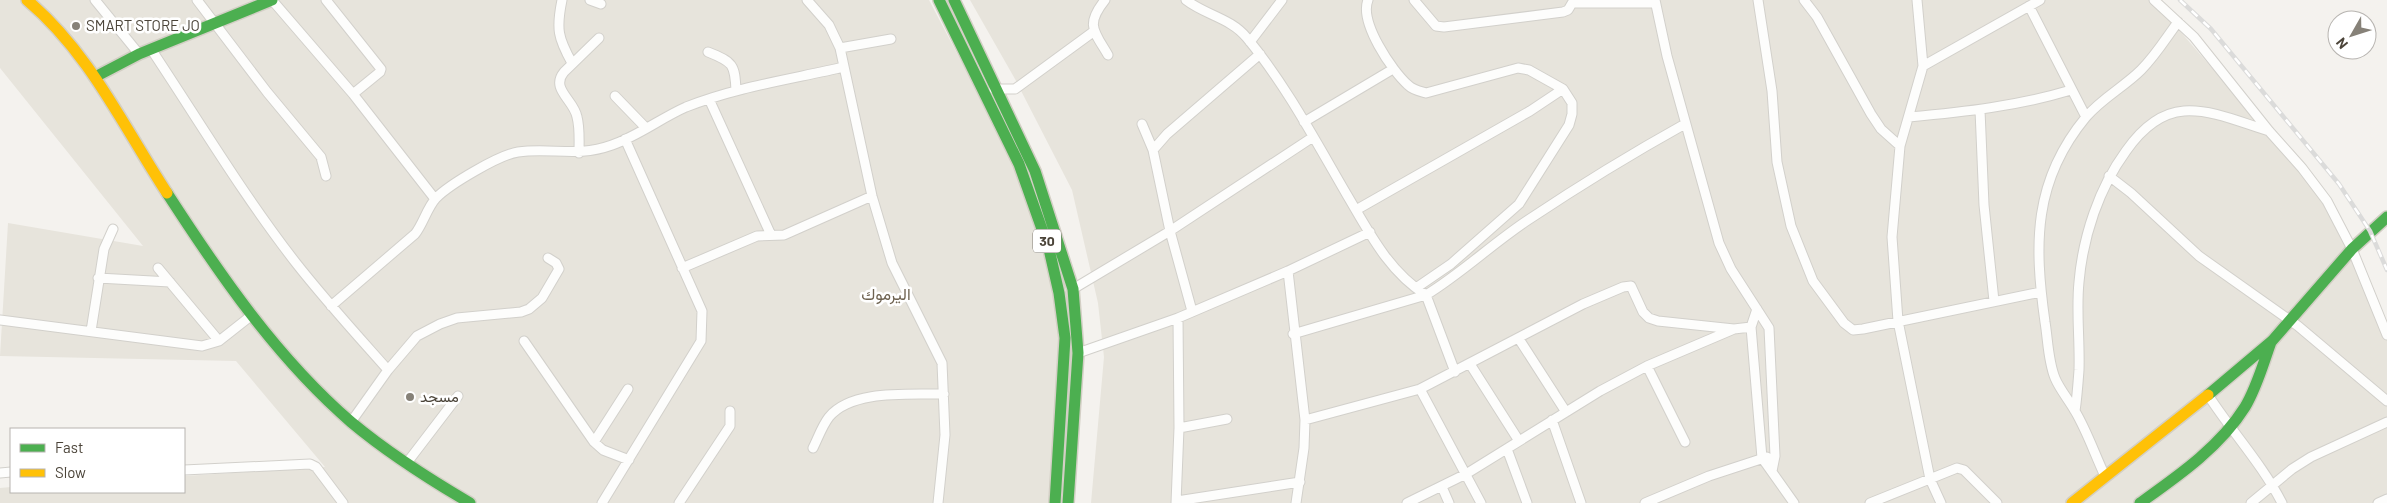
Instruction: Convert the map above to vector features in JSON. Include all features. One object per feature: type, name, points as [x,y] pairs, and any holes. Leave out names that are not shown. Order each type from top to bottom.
[{"type":"street","points":[[27,0],[60,31],[96,77],[163,187],[252,315],[319,391],[351,422],[406,464],[470,503]]},
{"type":"street","points":[[95,0],[139,54]]},
{"type":"street","points":[[196,0],[212,23],[321,156],[326,176]]},
{"type":"street","points":[[96,77],[139,54],[272,0],[353,94],[435,199]]},
{"type":"street","points":[[326,0],[381,69],[380,72],[353,94]]},
{"type":"street","points":[[562,0],[558,31],[561,42],[572,64]]},
{"type":"street","points":[[590,0],[601,4]]},
{"type":"street","points":[[807,0],[828,25],[840,48],[872,196],[892,263],[942,363],[945,435],[938,503]]},
{"type":"street","name":"30","points":[[939,0],[1006,136],[1040,220],[1059,287],[1063,317],[1064,351],[1055,503]]},
{"type":"street","name":"30","points":[[954,0],[998,88],[1035,171],[1073,289],[1078,353],[1068,503]]},
{"type":"street","points":[[1105,0],[1092,21],[1093,32],[1108,56]]},
{"type":"street","points":[[1186,0],[1232,25],[1260,54],[1304,122],[1356,210],[1399,275],[1426,295],[1454,372]]},
{"type":"street","points":[[1250,42],[1282,0]]},
{"type":"street","points":[[1368,0],[1367,16],[1374,38],[1393,69],[1409,86],[1426,93],[1518,68],[1538,74],[1563,89],[1572,102],[1572,114],[1569,125],[1519,204],[1451,264],[1416,288]]},
{"type":"street","points":[[1414,0],[1436,26],[1444,28],[1563,12],[1574,1],[1655,1],[1685,124],[1719,243],[1731,269],[1769,328],[1775,456],[1772,471]]},
{"type":"street","points":[[1758,0],[1772,92],[1780,185],[1790,226],[1813,281],[1844,323],[1853,330],[2041,292]]},
{"type":"street","points":[[1804,0],[1817,16],[1871,114],[1881,129],[1900,146]]},
{"type":"street","points":[[1917,0],[1923,66],[1910,117],[1900,146],[1892,237],[1898,321],[1930,479],[1941,503]]},
{"type":"street","points":[[1923,66],[2040,0]]},
{"type":"street","points":[[2154,0],[2178,22],[2221,69],[2269,131],[2323,195],[2352,249],[2387,335]]},
{"type":"street","points":[[2029,6],[2086,117]]},
{"type":"street","points":[[2104,476],[2075,411],[2055,377],[2041,292],[2039,226],[2046,187],[2062,154],[2086,117],[2105,98],[2140,71],[2159,50],[2178,22]]},
{"type":"street","points":[[984,90],[998,88],[1010,90],[1018,86],[1093,32]]},
{"type":"street","points":[[579,153],[577,116],[574,108],[561,91],[559,83],[561,75],[599,38]]},
{"type":"street","points":[[840,48],[891,39]]},
{"type":"street","points":[[151,49],[264,219],[331,306],[388,370]]},
{"type":"street","points":[[708,52],[730,63],[735,71],[736,91]]},
{"type":"street","points":[[1153,150],[1167,134],[1260,54]]},
{"type":"street","points":[[331,306],[415,234],[423,224],[435,199],[499,158],[517,152],[579,153],[603,148],[709,99],[736,91],[844,67]]},
{"type":"street","points":[[1304,122],[1393,69]]},
{"type":"street","points":[[1356,210],[1530,111],[1563,89]]},
{"type":"street","points":[[1910,117],[1980,110],[2028,102],[2071,90]]},
{"type":"street","points":[[615,96],[645,128]]},
{"type":"street","points":[[709,99],[771,235]]},
{"type":"street","points":[[1980,110],[1984,205],[1994,301]]},
{"type":"street","points":[[2075,411],[2079,370],[2080,271],[2085,243],[2109,176],[2142,130],[2155,121],[2176,112],[2208,114],[2269,131]]},
{"type":"street","points":[[1142,124],[1153,150],[1170,231],[1192,312]]},
{"type":"street","points":[[1293,334],[1426,295],[1446,283],[1528,220],[1616,162],[1685,124]]},
{"type":"street","points":[[1073,289],[1170,231],[1313,138]]},
{"type":"street","points":[[602,503],[701,341],[702,312],[625,139]]},
{"type":"street","points":[[2109,176],[2131,193],[2199,256],[2290,320],[2387,401]]},
{"type":"street","points":[[682,268],[757,236],[784,235],[872,196]]},
{"type":"street","points":[[2072,503],[2208,395],[2272,341],[2352,249],[2387,217]]},
{"type":"street","points":[[91,331],[98,278],[106,244],[113,229]]},
{"type":"street","points":[[1078,353],[1178,318],[1288,271],[1370,232]]},
{"type":"street","points":[[351,422],[388,370],[417,336],[440,324],[457,318],[521,312],[529,309],[542,298],[558,272],[559,266],[548,258]]},
{"type":"street","points":[[158,268],[219,341]]},
{"type":"street","points":[[1288,271],[1293,334],[1305,420],[1300,482],[1296,503]]},
{"type":"street","points":[[98,278],[170,282]]},
{"type":"street","points":[[1305,420],[1420,389],[1583,304],[1616,289],[1631,286],[1643,312],[1649,318],[1658,322],[1734,329]]},
{"type":"street","points":[[1757,309],[1751,326],[1762,458],[1791,502]]},
{"type":"street","points":[[0,320],[91,331],[188,346],[210,345],[219,341],[252,315]]},
{"type":"street","points":[[1178,318],[1179,428],[1176,502],[1300,482]]},
{"type":"street","points":[[1407,503],[1466,474],[1600,391],[1647,366],[1734,329],[1751,326]]},
{"type":"street","points":[[1519,339],[1566,412]]},
{"type":"street","points":[[524,341],[594,442],[604,450],[629,460]]},
{"type":"street","points":[[2140,503],[2188,466],[2229,427],[2245,406],[2272,341]]},
{"type":"street","points":[[1470,364],[1519,442]]},
{"type":"street","points":[[1647,366],[1685,442]]},
{"type":"street","points":[[2236,371],[2248,372],[2255,385]]},
{"type":"street","points":[[594,442],[628,389]]},
{"type":"street","points":[[1420,389],[1481,503]]},
{"type":"street","points":[[813,448],[831,415],[854,400],[944,394]]},
{"type":"street","points":[[2208,395],[2229,427],[2258,463],[2282,503]]},
{"type":"street","points":[[406,464],[458,396]]},
{"type":"street","points":[[679,503],[730,426],[730,411]]},
{"type":"street","points":[[1179,428],[1227,420]]},
{"type":"street","points":[[1552,420],[1581,503]]},
{"type":"street","points":[[2251,503],[2272,485],[2311,458],[2387,422]]},
{"type":"street","points":[[1507,450],[1527,503]]},
{"type":"street","points":[[1645,503],[1709,476],[1762,458],[1775,456]]},
{"type":"street","points":[[185,470],[310,464],[316,467],[343,503]]},
{"type":"street","points":[[1870,503],[1951,470],[1961,469],[1997,503]]},
{"type":"street","points":[[1442,487],[1449,503]]},
{"type":"street","points":[[2378,503],[2387,499]]},
{"type":"shaded area","points":[[0,0],[929,0],[1012,158],[1051,259],[1060,349],[1049,503],[0,503],[0,488],[10,487],[10,493],[185,493],[185,476],[325,467],[236,361],[0,356],[8,223],[143,246],[0,68]]},
{"type":"shaded area","points":[[970,0],[2153,0],[2328,202],[2387,324],[2387,503],[1091,503],[1104,357],[1098,303],[1072,190],[1015,79]]},
{"type":"railway","points":[[2180,0],[2211,29],[2339,184],[2370,231],[2387,270]]},
{"type":"traffic: fast","points":[[95,77],[139,54],[272,0]]},
{"type":"traffic: fast","points":[[939,0],[1019,164],[1049,249],[1059,293],[1065,338],[1055,503]]},
{"type":"traffic: fast","points":[[954,0],[1035,171],[1073,289],[1078,353],[1068,503]]},
{"type":"traffic: fast","points":[[167,193],[229,285],[298,371],[351,422],[379,444],[424,475],[470,503]]},
{"type":"traffic: fast","points":[[2208,395],[2272,341],[2352,249],[2387,217]]},
{"type":"traffic: fast","points":[[2140,503],[2197,460],[2235,422],[2253,392],[2271,342]]},
{"type":"traffic: slow","points":[[27,0],[69,43],[87,67],[167,193]]},
{"type":"traffic: slow","points":[[2072,503],[2208,395]]},
{"type":"place","name":"SMART STORE JO","points":[[76,26]]},
{"type":"place","name":"مسجد","points":[[410,397]]},
{"type":"district","name":"اليرموك","points":[[886,294]]}]
